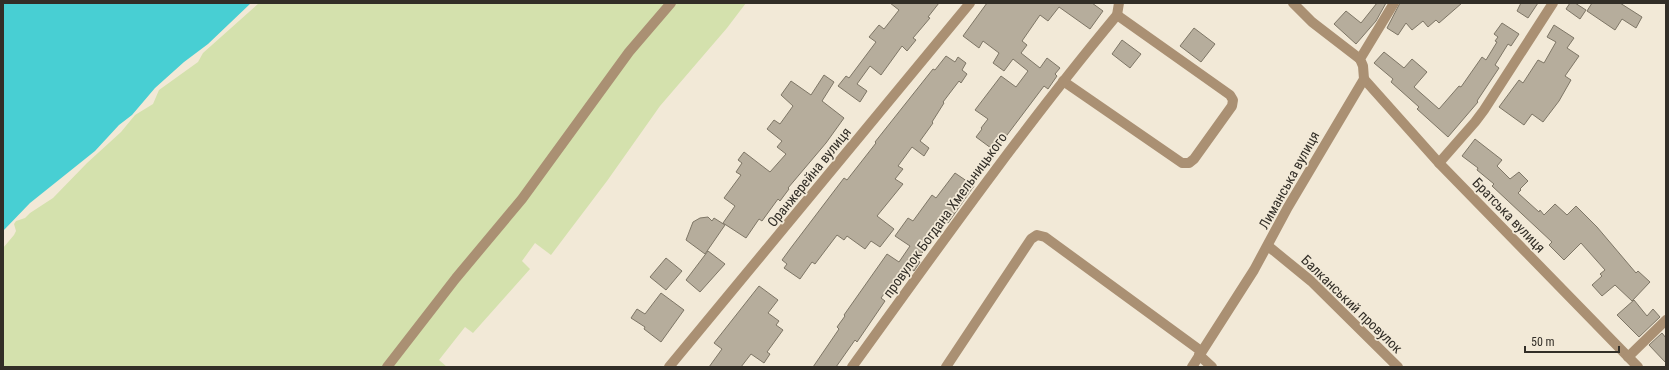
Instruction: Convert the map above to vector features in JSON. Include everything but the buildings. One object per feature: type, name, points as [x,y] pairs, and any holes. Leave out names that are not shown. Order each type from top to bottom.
[{"type":"street","points":[[388,367],[456,278],[522,199],[639,39],[671,3]]},
{"type":"street","name":"Оранжерейна вулиця","points":[[669,367],[970,3]]},
{"type":"street","name":"провулок Богдана Хмельницького","points":[[852,367],[972,200],[1063,81],[1117,15],[1119,3]]},
{"type":"street","points":[[1293,3],[1312,22],[1360,59],[1363,66],[1364,79]]},
{"type":"street","points":[[1360,59],[1394,3]]},
{"type":"street","points":[[1439,163],[1484,110],[1553,3]]},
{"type":"street","points":[[1063,81],[1182,163],[1189,164],[1194,159],[1232,106],[1234,100],[1230,95],[1117,15]]},
{"type":"street","name":"Братська вулиця","points":[[1364,79],[1439,163],[1638,367]]},
{"type":"street","name":"Лиманська вулиця","points":[[1192,367],[1268,246],[1288,207],[1364,79]]},
{"type":"street","points":[[946,367],[1031,239],[1036,235],[1045,237],[1200,353],[1212,367]]},
{"type":"street","name":"Балканський провулок","points":[[1268,246],[1311,281],[1398,367]]},
{"type":"street","points":[[1628,357],[1666,320]]},
{"type":"green space","points":[[259,3],[746,3],[727,28],[660,106],[607,181],[551,255],[535,243],[522,261],[530,269],[473,333],[465,327],[439,360],[447,367],[3,367],[3,248],[16,231],[14,224],[16,221],[25,218],[53,198],[87,163],[121,132],[135,115],[153,104],[159,90],[198,62],[203,53]]},
{"type":"water","points":[[3,3],[251,3],[208,44],[184,62],[155,88],[132,115],[119,125],[95,151],[30,203],[3,231]]}]
